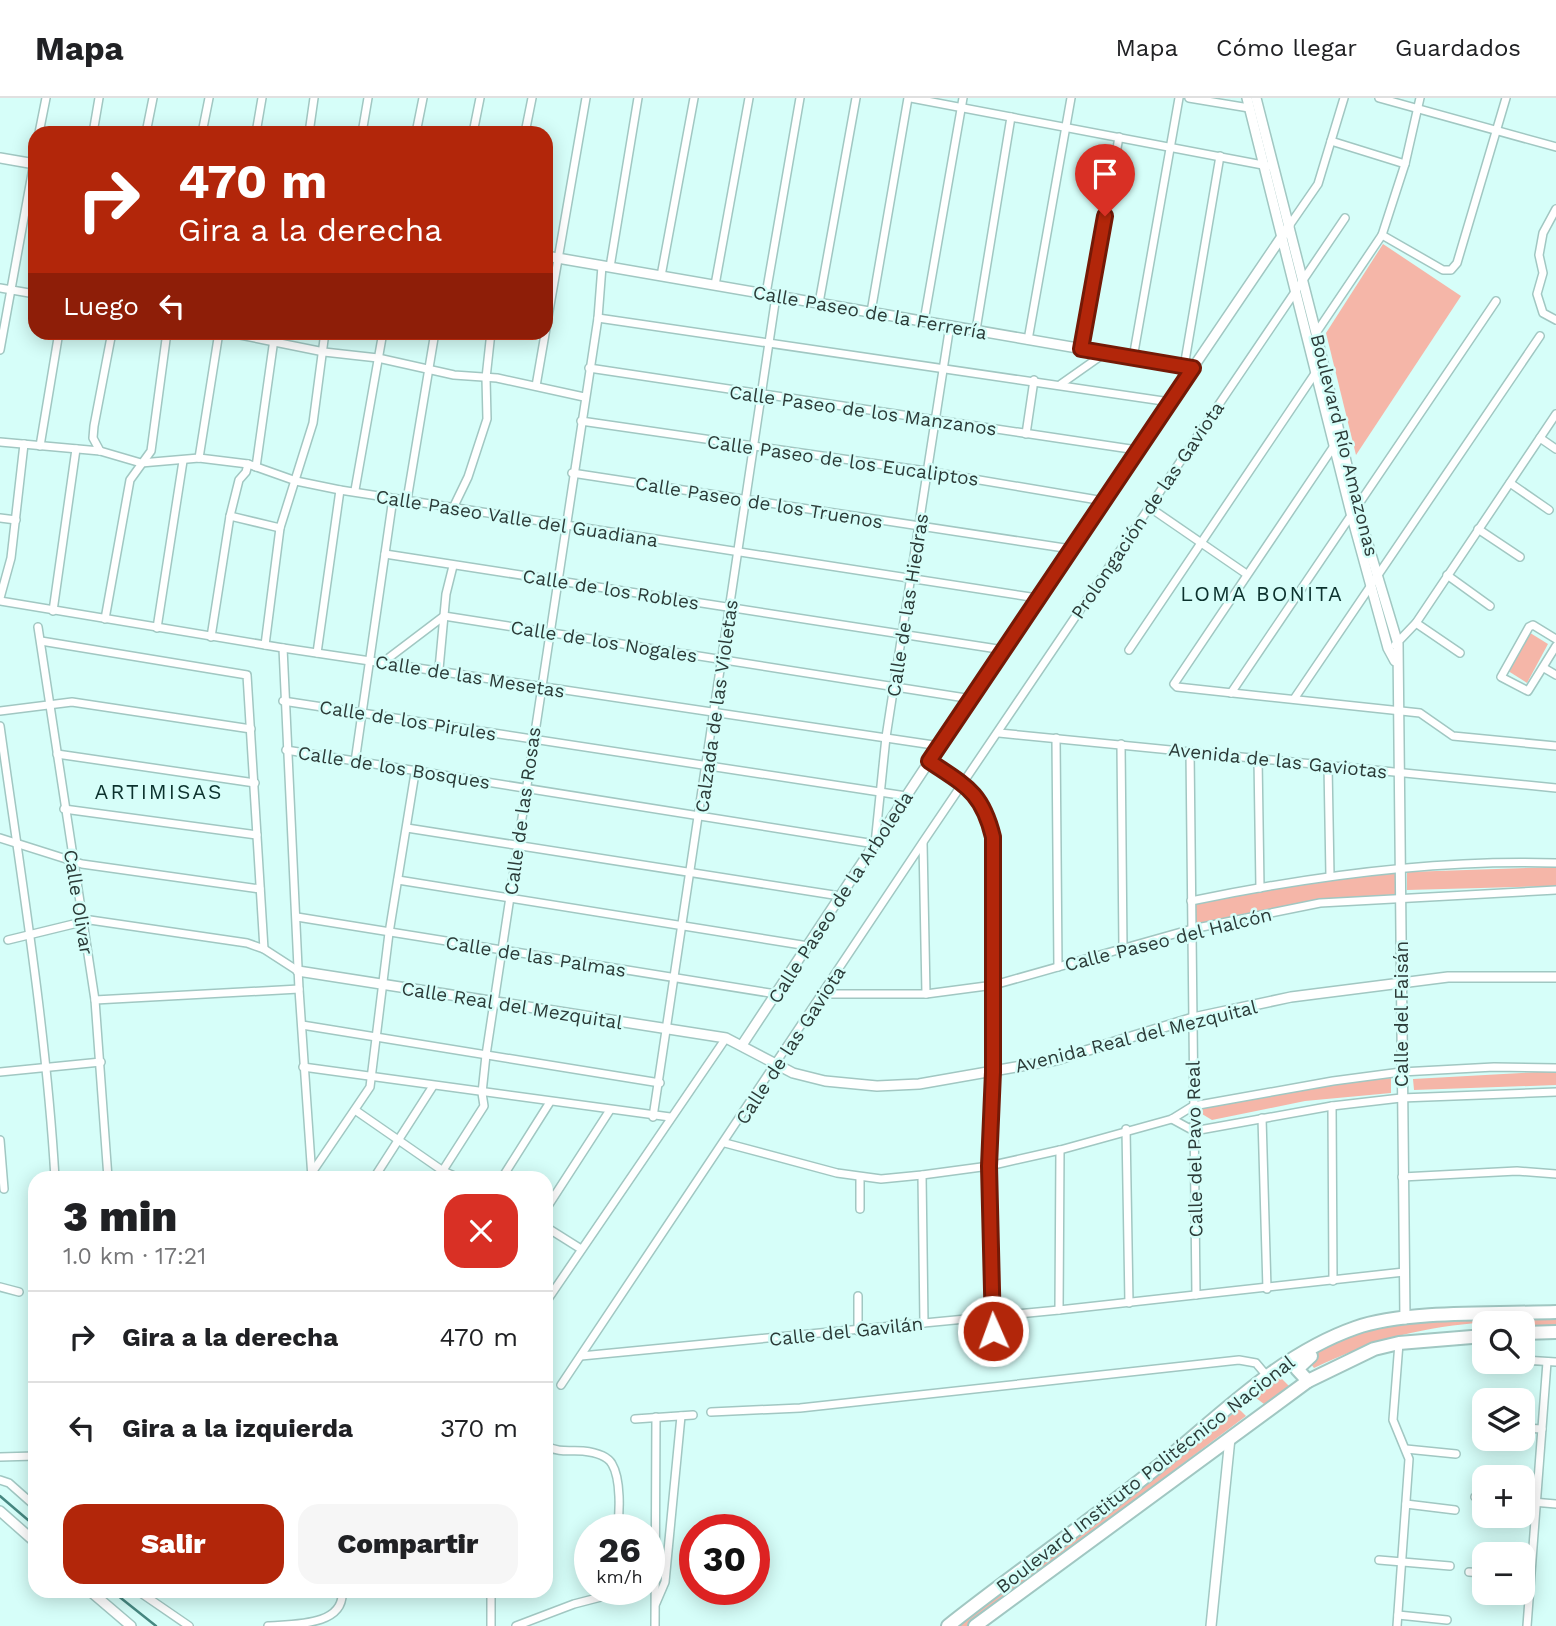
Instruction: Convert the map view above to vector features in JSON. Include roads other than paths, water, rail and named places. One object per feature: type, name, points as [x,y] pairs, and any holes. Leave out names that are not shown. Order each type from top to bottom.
[{"type":"main road","name":"Boulevard Instituto Politécnico Nacional","points":[[948,1626],[1014,1574],[1061,1543],[1267,1377],[1331,1337],[1357,1327],[1405,1319],[1556,1312]]},
{"type":"main road","points":[[1535,1333],[1556,1332]]},
{"type":"main road","points":[[1308,1381],[1299,1373],[1300,1364],[1331,1337]]},
{"type":"main road","name":"Boulevard Instituto Politécnico Nacional","points":[[975,1626],[1308,1381],[1374,1349],[1399,1343],[1472,1337]]},
{"type":"street","points":[[41,126],[46,98]]},
{"type":"street","points":[[94,126],[100,98]]},
{"type":"street","points":[[147,126],[153,98]]},
{"type":"street","points":[[203,126],[209,98]]},
{"type":"street","points":[[257,126],[262,98]]},
{"type":"street","points":[[310,126],[314,98]]},
{"type":"street","points":[[363,126],[368,98]]},
{"type":"street","points":[[417,126],[423,98]]},
{"type":"street","points":[[474,126],[480,98]]},
{"type":"street","points":[[526,126],[532,98]]},
{"type":"street","points":[[553,282],[586,98]]},
{"type":"street","name":"Calle de las Rosas","points":[[442,1171],[483,1111],[486,1055],[572,473],[606,266],[638,98]]},
{"type":"street","points":[[661,276],[694,98]]},
{"type":"street","points":[[715,285],[749,98]]},
{"type":"street","name":"Calzada de las Violetas","points":[[653,1117],[700,817],[713,713],[740,554],[753,446],[770,343],[771,295],[800,98]]},
{"type":"street","points":[[819,303],[856,98]]},
{"type":"street","points":[[871,312],[910,98],[1268,166]]},
{"type":"street","points":[[925,321],[963,98]]},
{"type":"street","points":[[1028,340],[1071,98]]},
{"type":"street","points":[[1133,358],[1179,98]]},
{"type":"street","points":[[1189,98],[1249,108]]},
{"type":"street","points":[[1247,98],[1268,166]]},
{"type":"street","points":[[1256,98],[1268,166]]},
{"type":"street","points":[[1289,226],[1318,184],[1344,98]]},
{"type":"street","points":[[1379,98],[1556,147]]},
{"type":"street","points":[[1316,333],[1382,235],[1405,164],[1420,98]]},
{"type":"street","points":[[1382,235],[1443,270],[1451,270],[1457,263],[1506,98]]},
{"type":"street","points":[[976,330],[1011,117]]},
{"type":"street","points":[[1081,349],[1119,137]]},
{"type":"street","points":[[1331,141],[1405,164]]},
{"type":"street","points":[[1189,368],[1220,156]]},
{"type":"street","points":[[0,158],[28,161]]},
{"type":"street","name":"Boulevard Río Amazonas","points":[[1268,166],[1289,226],[1303,279],[1316,333],[1335,445],[1388,648],[1396,663]]},
{"type":"street","name":"Boulevard Río Amazonas","points":[[1268,166],[1296,289],[1341,433],[1354,512],[1379,576],[1398,644],[1397,710]]},
{"type":"street","points":[[0,350],[28,201]]},
{"type":"street","points":[[1556,209],[1543,233],[1539,255],[1543,273],[1537,294],[1543,313],[1556,320]]},
{"type":"street","name":"Prolongación de las Gaviota","points":[[999,733],[1345,218]]},
{"type":"street","name":"Calle Paseo de la Arboleda","points":[[742,1045],[1037,598],[1170,402],[1189,368],[1289,226]]},
{"type":"street","name":"Calle Paseo de la Ferrería","points":[[553,257],[1189,368]]},
{"type":"street","points":[[0,288],[28,293]]},
{"type":"street","points":[[1231,693],[1496,301]]},
{"type":"street","points":[[598,318],[1170,402]]},
{"type":"street","name":"Calle de las Hiedras","points":[[875,844],[886,737],[950,325]]},
{"type":"street","points":[[1294,699],[1540,336]]},
{"type":"street","points":[[40,446],[58,340]]},
{"type":"street","points":[[100,451],[93,438],[111,340]]},
{"type":"street","points":[[105,620],[130,480],[151,451],[166,340]]},
{"type":"street","points":[[199,458],[218,340]]},
{"type":"street","points":[[256,467],[274,340]]},
{"type":"street","points":[[284,340],[324,352],[378,358],[584,397]]},
{"type":"street","points":[[265,645],[281,528],[313,423],[325,340]]},
{"type":"street","points":[[355,490],[381,340]]},
{"type":"street","points":[[407,499],[434,340]]},
{"type":"street","points":[[454,506],[481,442],[487,419],[486,378],[490,340]]},
{"type":"street","points":[[536,386],[544,340]]},
{"type":"street","points":[[1060,384],[1105,353]]},
{"type":"street","points":[[1129,650],[1199,542],[1320,367]]},
{"type":"street","name":"Calle Paseo de los Manzanos","points":[[589,368],[1137,450]]},
{"type":"street","points":[[1026,434],[1034,380]]},
{"type":"street","points":[[1388,648],[1398,644],[1416,622],[1556,414]]},
{"type":"street","name":"Calle Paseo de los Eucaliptos","points":[[582,421],[926,471],[1104,501]]},
{"type":"street","points":[[1341,433],[1245,573],[1174,684],[1177,687],[1397,710],[1425,715],[1453,736],[1556,746]]},
{"type":"street","points":[[1540,438],[1556,449]]},
{"type":"street","name":"Calle Paseo Valle del Guadiana","points":[[0,442],[100,451],[141,463],[199,458],[248,464],[296,481],[340,490],[355,490],[565,527],[1037,598]]},
{"type":"street","points":[[0,600],[16,520],[24,444]]},
{"type":"street","points":[[53,611],[76,449]]},
{"type":"street","points":[[157,628],[183,461]]},
{"type":"street","points":[[211,637],[230,516],[239,480],[246,472],[248,464]]},
{"type":"street","name":"Calle Paseo de los Truenos","points":[[572,473],[1071,549]]},
{"type":"street","points":[[1510,483],[1549,510]]},
{"type":"street","points":[[317,653],[340,490]]},
{"type":"street","points":[[355,762],[367,660],[393,498]]},
{"type":"street","points":[[1149,507],[1245,573]]},
{"type":"street","points":[[230,516],[281,528]]},
{"type":"street","points":[[0,518],[16,520]]},
{"type":"street","points":[[1478,529],[1520,557]]},
{"type":"street","name":"Calle de los Robles","points":[[385,554],[453,566],[465,564],[558,581],[1004,650]]},
{"type":"street","points":[[439,670],[444,616],[453,566]]},
{"type":"street","points":[[1447,575],[1490,606]]},
{"type":"street","name":"Calle de las Mesetas","points":[[0,600],[211,637],[940,746]]},
{"type":"street","points":[[382,663],[444,616]]},
{"type":"street","name":"Calle de los Nogales","points":[[444,616],[972,699]]},
{"type":"street","points":[[1416,622],[1460,653]]},
{"type":"street","points":[[1556,639],[1533,625],[1529,626],[1501,677],[1528,691],[1556,646]]},
{"type":"street","name":"Calle Olivar","points":[[38,627],[95,1000],[108,1171]]},
{"type":"street","points":[[41,641],[247,675],[264,948]]},
{"type":"street","points":[[283,648],[303,1068],[312,1171]]},
{"type":"street","points":[[1544,668],[1556,675]]},
{"type":"street","name":"Calle de los Pirules","points":[[284,701],[906,796]]},
{"type":"street","points":[[0,711],[72,702],[250,729]]},
{"type":"street","name":"Calle del Faisán","points":[[1397,710],[1405,1319]]},
{"type":"street","points":[[0,726],[16,844],[32,934],[47,1066],[54,1171]]},
{"type":"street","name":"Avenida de las Gaviotas","points":[[999,733],[1556,788]]},
{"type":"street","name":"Calle de las Gaviota","points":[[561,1385],[725,1143],[923,842],[999,733]]},
{"type":"street","points":[[1056,738],[1058,967]]},
{"type":"street","points":[[1121,744],[1123,949]]},
{"type":"street","name":"Calle de los Bosques","points":[[286,750],[415,773],[875,844]]},
{"type":"street","name":"Calle del Pavo Real","points":[[1190,751],[1196,1295]]},
{"type":"street","points":[[57,754],[255,783]]},
{"type":"street","points":[[1258,758],[1260,888]]},
{"type":"street","points":[[929,761],[963,784],[983,805],[993,837],[993,1072],[989,1166],[994,1345]]},
{"type":"street","points":[[1328,765],[1330,876]]},
{"type":"street","points":[[315,1171],[366,1095],[371,1079],[389,933],[415,773]]},
{"type":"street","points":[[64,808],[257,835]]},
{"type":"street","points":[[407,828],[840,897]]},
{"type":"street","points":[[0,838],[72,862],[260,889]]},
{"type":"street","points":[[923,842],[926,994]]},
{"type":"street","name":"Calle Paseo del Halcón","points":[[1191,901],[1330,876],[1399,868],[1556,863]]},
{"type":"street","points":[[398,880],[808,946]]},
{"type":"street","name":"Calle Paseo del Halcón","points":[[823,994],[926,994],[994,985],[1192,929],[1320,903],[1556,890]]},
{"type":"street","name":"Calle de las Palmas","points":[[297,917],[776,994]]},
{"type":"street","points":[[8,940],[82,921],[223,939],[264,948],[298,971]]},
{"type":"street","name":"Calle Real del Mezquital","points":[[298,971],[726,1038]]},
{"type":"street","name":"Avenida Real del Mezquital","points":[[726,1038],[775,1065],[825,1081],[877,1086],[919,1084],[1056,1060],[1193,1018],[1291,997],[1448,977],[1556,977]]},
{"type":"street","points":[[95,1000],[299,989]]},
{"type":"street","points":[[302,1025],[660,1083]]},
{"type":"street","points":[[553,1291],[726,1038]]},
{"type":"street","points":[[0,1072],[101,1062]]},
{"type":"street","points":[[725,1143],[789,1163],[860,1177],[922,1175],[989,1166],[1060,1150],[1126,1129],[1172,1119],[1193,1106],[1401,1072],[1494,1067],[1556,1068]]},
{"type":"street","points":[[303,1068],[653,1117],[670,1117]]},
{"type":"street","points":[[378,1171],[433,1086]]},
{"type":"street","points":[[1172,1119],[1194,1131],[1332,1106],[1401,1098],[1556,1092]]},
{"type":"street","points":[[506,1171],[550,1102]]},
{"type":"street","points":[[1332,1106],[1333,1280]]},
{"type":"street","points":[[355,1110],[399,1139],[436,1171]]},
{"type":"street","points":[[553,1198],[610,1110]]},
{"type":"street","points":[[1262,1118],[1267,1289]]},
{"type":"street","points":[[1126,1129],[1129,1303]]},
{"type":"street","points":[[0,1140],[4,1189]]},
{"type":"street","points":[[1059,1310],[1060,1150]]},
{"type":"street","points":[[1402,1177],[1517,1171],[1556,1174]]},
{"type":"street","points":[[922,1175],[924,1323]]},
{"type":"street","points":[[860,1177],[860,1209]]},
{"type":"street","points":[[553,1231],[581,1249]]},
{"type":"street","name":"Calle del Gavilán","points":[[581,1356],[858,1331],[1267,1289],[1404,1272]]},
{"type":"street","points":[[0,1287],[19,1292]]},
{"type":"street","points":[[858,1296],[858,1331]]},
{"type":"street","points":[[1397,1626],[1409,1471],[1406,1448],[1393,1420],[1399,1343]]},
{"type":"street","points":[[711,1412],[800,1408],[1239,1360],[1256,1363],[1267,1377]]},
{"type":"street","points":[[1531,1542],[1537,1503],[1542,1429],[1552,1362]]},
{"type":"street","points":[[635,1419],[693,1415]]},
{"type":"street","points":[[665,1582],[681,1416]]},
{"type":"street","points":[[655,1514],[656,1418]]},
{"type":"street","points":[[1535,1429],[1542,1429]]},
{"type":"street","points":[[1211,1626],[1231,1436]]},
{"type":"street","points":[[1406,1448],[1456,1454]]},
{"type":"street","points":[[553,1450],[591,1452],[607,1458],[612,1464],[617,1514]]},
{"type":"street","points":[[0,1457],[28,1456]]},
{"type":"street","points":[[0,1480],[9,1483],[28,1500]]},
{"type":"street","points":[[1537,1503],[1556,1504]]},
{"type":"street","points":[[1406,1504],[1455,1510]]},
{"type":"street","points":[[0,1511],[28,1536]]},
{"type":"street","points":[[1379,1560],[1450,1566]]},
{"type":"street","points":[[98,1598],[131,1626]]},
{"type":"street","points":[[148,1598],[189,1626]]},
{"type":"street","points":[[268,1626],[302,1623],[334,1615],[342,1605],[342,1598]]},
{"type":"street","points":[[491,1598],[491,1626]]},
{"type":"street","points":[[516,1626],[574,1604]]},
{"type":"street","points":[[655,1605],[655,1626]]},
{"type":"street","points":[[1527,1605],[1527,1626]]},
{"type":"street","points":[[1398,1615],[1447,1620]]},
{"type":"waterway","points":[[0,1496],[28,1520]]},
{"type":"waterway","points":[[121,1598],[156,1626]]},
{"type":"district","name":"LOMA BONITA","points":[[1262,594]]},
{"type":"district","name":"ARTIMISAS","points":[[159,792]]}]
